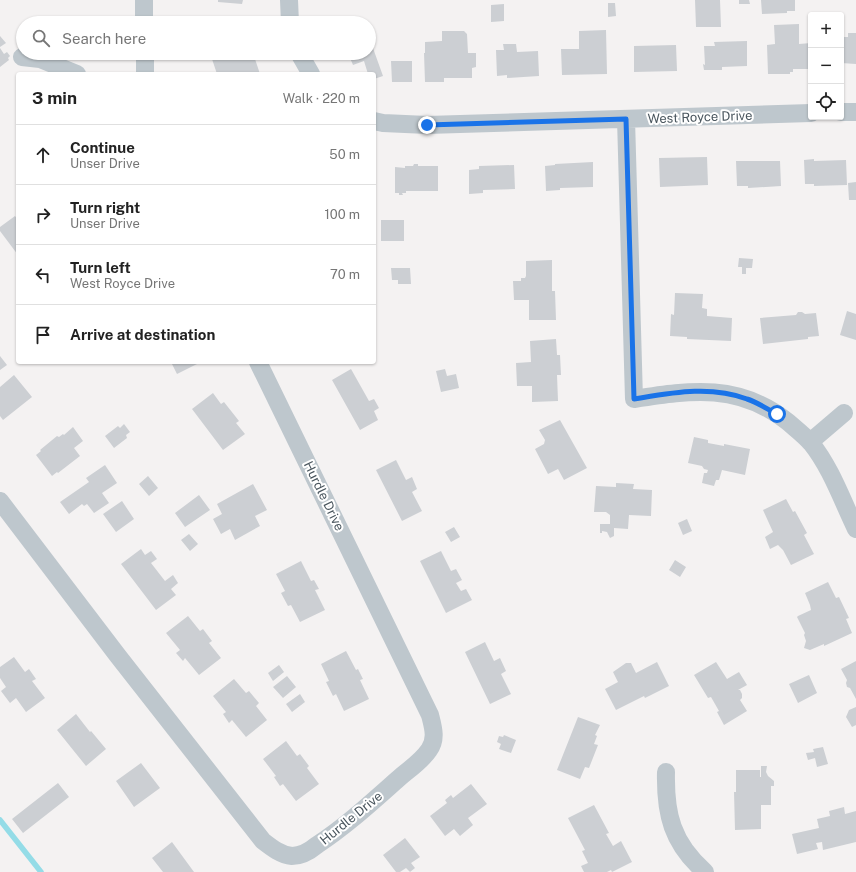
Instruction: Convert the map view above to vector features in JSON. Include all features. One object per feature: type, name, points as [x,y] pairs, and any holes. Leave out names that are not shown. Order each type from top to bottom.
[{"type":"street","points":[[144,0],[144,16]]},
{"type":"street","points":[[42,60],[72,72]]},
{"type":"street","points":[[144,60],[145,72]]},
{"type":"street","points":[[303,60],[310,72]]},
{"type":"street","points":[[844,112],[856,112]]},
{"type":"street","name":"West Royce Drive","points":[[376,122],[383,124],[427,125],[808,113]]},
{"type":"street","points":[[626,119],[634,399],[678,392],[714,391],[748,399],[777,414],[810,442],[825,464],[856,529]]},
{"type":"street","name":"Hurdle Drive","points":[[0,501],[118,656],[263,841],[280,853],[293,856],[304,853],[317,846],[368,806],[420,760],[429,750],[433,742],[434,730],[430,715],[259,364]]},
{"type":"street","points":[[810,442],[844,413]]},
{"type":"street","points":[[666,772],[665,791],[675,834],[690,857],[705,872]]},
{"type":"building","points":[[218,0],[243,0],[242,4],[218,2]]},
{"type":"building","points":[[695,0],[720,0],[721,27],[696,27]]},
{"type":"building","points":[[739,0],[749,0],[750,4],[739,4]]},
{"type":"building","points":[[761,0],[795,0],[795,11],[787,11],[787,13],[762,14]]},
{"type":"building","points":[[608,3],[615,3],[616,16],[608,17]]},
{"type":"building","points":[[504,4],[504,21],[491,22],[491,5]]},
{"type":"building","points":[[799,24],[799,44],[808,43],[808,69],[793,69],[793,72],[790,72],[790,74],[768,74],[767,45],[775,44],[774,25]]},
{"type":"building","points":[[606,30],[607,74],[562,75],[561,49],[579,49],[579,31]]},
{"type":"building","points":[[442,31],[464,31],[467,34],[468,53],[476,53],[476,67],[472,68],[472,78],[444,78],[444,82],[425,82],[425,42],[442,41]]},
{"type":"building","points":[[848,33],[856,33],[856,64],[844,63],[844,37],[848,37]]},
{"type":"building","points":[[0,36],[6,43],[0,47]]},
{"type":"building","points":[[747,41],[747,66],[722,67],[722,70],[704,70],[704,46],[715,46],[714,42]]},
{"type":"building","points":[[503,44],[516,44],[517,52],[538,51],[539,76],[507,78],[507,75],[497,76],[496,50],[504,50]]},
{"type":"building","points":[[676,45],[677,71],[634,72],[634,46]]},
{"type":"building","points":[[0,48],[4,54],[7,52],[10,56],[8,58],[9,60],[0,67]]},
{"type":"building","points":[[376,56],[383,76],[376,78],[376,72],[367,72],[364,61],[353,65],[351,60],[376,60]]},
{"type":"building","points":[[212,60],[255,60],[259,72],[216,72]]},
{"type":"building","points":[[391,61],[412,61],[412,82],[392,82]]},
{"type":"building","points":[[707,157],[708,185],[660,187],[659,158]]},
{"type":"building","points":[[814,159],[814,161],[846,160],[847,185],[814,186],[814,184],[805,184],[804,160]]},
{"type":"building","points":[[736,161],[780,161],[781,186],[748,188],[748,186],[737,186]]},
{"type":"building","points":[[593,162],[593,187],[560,188],[560,190],[546,191],[545,166]]},
{"type":"building","points":[[414,164],[418,164],[418,166],[438,166],[438,191],[406,191],[406,193],[402,193],[403,195],[395,193],[395,167],[405,168],[405,166],[413,166]]},
{"type":"building","points":[[514,165],[515,189],[483,190],[483,193],[469,194],[469,170],[479,169],[479,166]]},
{"type":"building","points":[[856,182],[856,200],[849,200],[848,183]]},
{"type":"building","points":[[15,216],[16,217],[16,252],[0,231],[0,227]]},
{"type":"building","points":[[381,220],[404,220],[404,241],[381,241]]},
{"type":"building","points":[[739,258],[753,259],[752,268],[746,268],[746,274],[742,274],[742,267],[738,267]]},
{"type":"building","points":[[552,260],[552,291],[555,291],[556,320],[529,320],[529,300],[514,300],[513,281],[521,281],[521,278],[525,278],[526,261]]},
{"type":"building","points":[[391,268],[410,268],[411,284],[398,284],[398,280],[392,280]]},
{"type":"building","points":[[675,293],[703,294],[702,308],[707,309],[707,316],[732,318],[731,341],[687,339],[687,337],[670,336],[671,314],[674,315]]},
{"type":"building","points":[[847,311],[856,314],[856,340],[840,335]]},
{"type":"building","points":[[798,312],[805,314],[816,313],[819,336],[808,337],[808,339],[763,344],[760,318],[796,315]]},
{"type":"building","points":[[556,339],[557,355],[560,355],[561,375],[557,375],[558,401],[532,402],[532,386],[517,386],[516,363],[531,362],[530,341]]},
{"type":"building","points":[[0,356],[7,365],[0,370]]},
{"type":"building","points":[[172,364],[197,364],[177,374]]},
{"type":"building","points":[[351,369],[369,401],[374,399],[379,408],[374,411],[378,420],[360,430],[332,380]]},
{"type":"building","points":[[445,369],[447,376],[456,374],[459,388],[441,392],[436,371]]},
{"type":"building","points":[[14,375],[32,397],[3,420],[0,416],[0,387]]},
{"type":"building","points":[[213,393],[221,404],[224,402],[239,421],[236,423],[245,434],[223,450],[192,409]]},
{"type":"building","points":[[560,420],[587,468],[564,480],[558,469],[548,474],[535,449],[544,444],[545,440],[539,430]]},
{"type":"building","points":[[124,424],[130,432],[126,435],[127,438],[114,448],[105,436],[118,426],[120,428]]},
{"type":"building","points":[[73,427],[83,441],[74,448],[80,456],[52,476],[36,455],[57,436],[59,437],[63,434],[64,435]]},
{"type":"building","points":[[694,437],[708,440],[708,443],[724,446],[724,444],[750,449],[745,475],[722,470],[719,480],[716,480],[714,486],[702,483],[704,473],[707,473],[708,470],[704,469],[702,466],[688,463]]},
{"type":"building","points":[[396,460],[406,480],[412,477],[417,489],[412,492],[422,511],[402,521],[376,470]]},
{"type":"building","points":[[105,465],[117,483],[102,493],[109,503],[94,513],[87,504],[84,506],[82,504],[69,514],[60,502],[89,482],[86,478]]},
{"type":"building","points":[[148,476],[158,488],[149,496],[139,484]]},
{"type":"building","points":[[616,483],[634,484],[633,489],[652,490],[651,516],[629,515],[628,529],[614,528],[614,536],[610,538],[607,532],[602,531],[602,533],[600,533],[600,524],[610,524],[610,515],[606,512],[594,512],[596,486],[616,487]]},
{"type":"building","points":[[253,484],[267,510],[255,516],[260,526],[235,540],[230,529],[221,534],[213,519],[222,514],[217,504]]},
{"type":"building","points":[[199,495],[210,510],[185,527],[175,513]]},
{"type":"building","points":[[786,499],[793,512],[795,511],[807,533],[804,535],[814,554],[791,565],[783,550],[778,545],[770,549],[765,537],[773,532],[763,510]]},
{"type":"building","points":[[122,501],[134,519],[116,532],[103,514]]},
{"type":"building","points":[[687,519],[692,531],[683,535],[678,523]]},
{"type":"building","points":[[454,527],[460,537],[451,542],[445,532]]},
{"type":"building","points":[[189,534],[198,544],[190,551],[181,540]]},
{"type":"building","points":[[141,549],[145,555],[151,551],[157,559],[151,563],[165,581],[173,575],[178,583],[171,589],[176,595],[156,610],[121,564]]},
{"type":"building","points":[[441,551],[451,571],[456,569],[462,580],[456,583],[461,591],[466,589],[472,600],[446,613],[420,561]]},
{"type":"building","points":[[675,560],[686,567],[680,577],[669,570]]},
{"type":"building","points":[[301,561],[311,581],[314,580],[319,589],[315,590],[325,610],[300,622],[291,605],[288,606],[281,593],[285,591],[276,574]]},
{"type":"building","points":[[828,582],[836,598],[839,597],[849,618],[846,619],[852,633],[824,646],[824,644],[810,650],[804,648],[806,641],[804,635],[805,633],[797,617],[811,610],[805,593]]},
{"type":"building","points":[[188,616],[200,631],[203,629],[212,641],[209,643],[221,658],[199,675],[185,658],[183,661],[176,653],[180,650],[166,633]]},
{"type":"building","points":[[485,642],[494,661],[500,658],[506,671],[501,674],[511,694],[490,704],[465,652]]},
{"type":"building","points":[[346,651],[356,670],[358,669],[363,679],[360,680],[369,699],[344,711],[336,694],[333,696],[326,682],[329,681],[321,664]]},
{"type":"building","points":[[14,657],[25,672],[29,669],[36,679],[32,681],[45,698],[26,712],[16,698],[10,703],[1,691],[6,687],[0,678],[0,667]]},
{"type":"building","points":[[856,661],[856,699],[850,688],[847,687],[847,680],[841,669]]},
{"type":"building","points":[[657,662],[669,686],[645,698],[644,696],[616,710],[605,689],[618,682],[613,672],[626,663],[631,663],[636,673]]},
{"type":"building","points":[[716,662],[727,679],[739,672],[747,685],[738,690],[740,690],[742,694],[742,698],[740,700],[747,711],[724,725],[717,712],[719,711],[711,697],[708,698],[694,675]]},
{"type":"building","points":[[279,665],[284,672],[273,681],[268,673]]},
{"type":"building","points":[[809,675],[817,693],[798,703],[789,684]]},
{"type":"building","points":[[287,676],[296,687],[283,698],[273,687]]},
{"type":"building","points":[[234,679],[246,693],[249,691],[259,703],[256,706],[267,720],[246,737],[232,720],[229,723],[223,714],[226,712],[213,696]]},
{"type":"building","points":[[300,694],[305,702],[292,712],[286,704]]},
{"type":"building","points":[[856,707],[856,725],[852,727],[846,717],[849,710]]},
{"type":"building","points":[[76,714],[106,749],[86,766],[57,730]]},
{"type":"building","points":[[578,717],[600,725],[595,735],[597,736],[594,744],[598,745],[589,768],[585,767],[580,779],[557,770]]},
{"type":"building","points":[[504,735],[516,740],[511,753],[499,749],[501,744],[497,742],[499,736],[503,737]]},
{"type":"building","points":[[286,741],[297,756],[300,754],[309,766],[307,768],[319,784],[296,801],[283,784],[280,786],[274,777],[276,776],[263,759]]},
{"type":"building","points":[[823,747],[828,764],[817,767],[815,758],[808,760],[806,753],[814,752],[813,749]]},
{"type":"building","points":[[141,763],[160,788],[134,807],[116,781]]},
{"type":"building","points":[[761,766],[767,766],[766,772],[774,781],[774,786],[771,786],[771,805],[761,805],[761,829],[735,830],[734,792],[736,792],[736,770],[760,770],[761,777]]},
{"type":"building","points":[[58,783],[69,797],[23,833],[12,819]]},
{"type":"building","points":[[471,784],[487,804],[468,818],[473,825],[460,836],[454,829],[445,836],[430,816],[447,803],[445,800],[451,795],[453,798]]},
{"type":"building","points":[[594,805],[609,833],[606,834],[613,846],[621,841],[632,862],[612,872],[611,870],[607,872],[584,872],[581,866],[588,863],[582,851],[585,850],[568,818]]},
{"type":"building","points":[[844,807],[845,814],[856,811],[856,842],[823,850],[822,842],[816,843],[818,849],[797,854],[792,834],[819,828],[817,819],[830,816],[829,811]]},
{"type":"building","points":[[405,838],[420,857],[411,863],[415,868],[410,872],[406,868],[400,872],[396,872],[383,855]]},
{"type":"building","points":[[172,842],[194,872],[163,872],[152,858]]},
{"type":"waterway","points":[[0,820],[41,872]]},
{"type":"route","points":[[427,125],[626,119],[634,399],[678,392],[714,391],[748,399],[777,414]]}]
